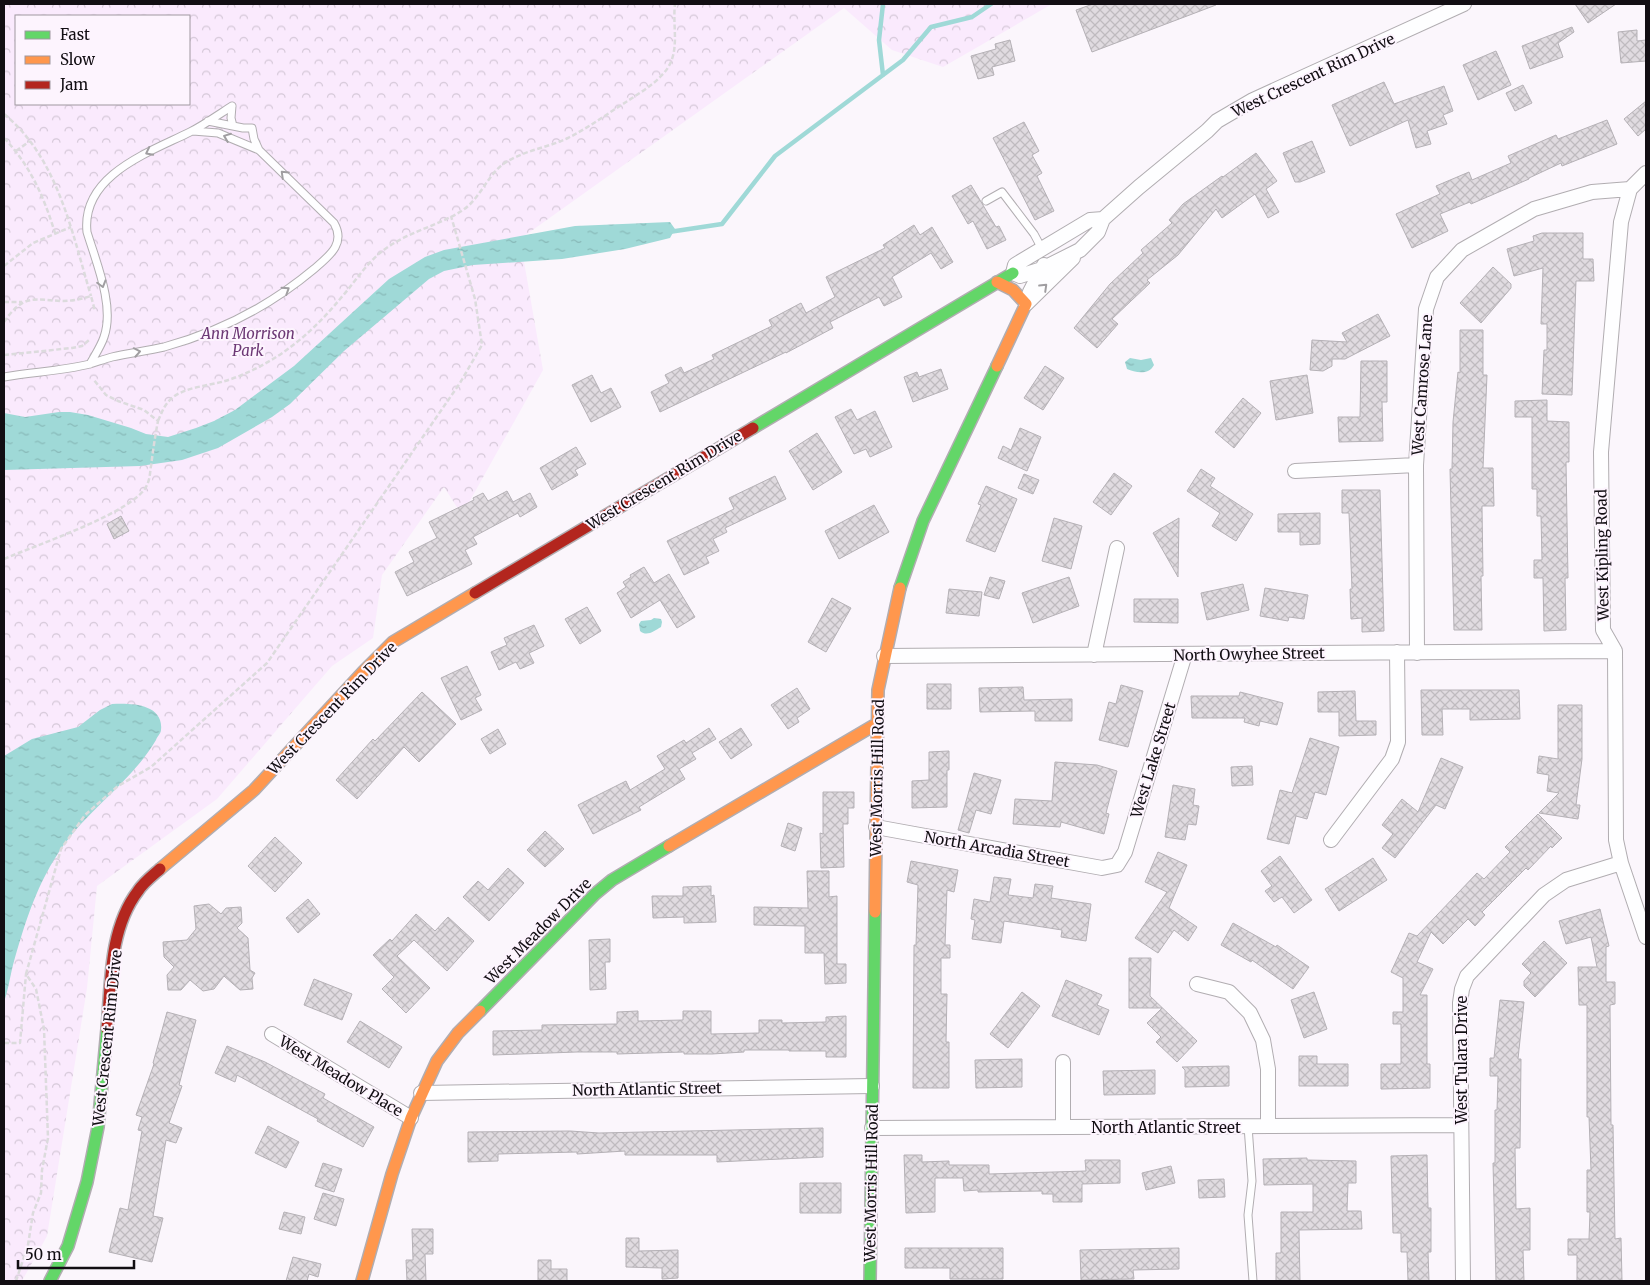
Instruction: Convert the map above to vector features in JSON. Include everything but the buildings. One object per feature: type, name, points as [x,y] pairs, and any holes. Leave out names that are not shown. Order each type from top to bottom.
[{"type":"street","name":"West Crescent Rim Drive","points":[[1013,273],[1020,276],[1042,269],[1080,250],[1098,232],[1103,219],[1139,186],[1217,121],[1253,100],[1464,4]]},
{"type":"street","name":"West Kipling Road","points":[[1646,173],[1630,189],[1621,222],[1601,452],[1603,630],[1615,651],[1616,840],[1621,864],[1646,937]]},
{"type":"street","name":"West Camrose Lane","points":[[1418,653],[1416,465],[1426,309],[1437,277],[1462,250],[1534,209],[1592,192],[1630,189]]},
{"type":"street","name":"West Crescent Rim Drive","points":[[50,1281],[68,1246],[87,1182],[98,1127],[113,956],[124,914],[138,890],[163,866],[254,790],[393,642],[1013,273],[1015,265],[1090,220],[1103,219]]},
{"type":"street","name":"West Morris Hill Road","points":[[870,1281],[878,690],[884,656],[898,594],[923,522],[1030,292],[1062,237]]},
{"type":"street","name":"West Morris Hill Road","points":[[1026,304],[1080,250]]},
{"type":"street","points":[[997,282],[1018,292],[1026,304]]},
{"type":"street","points":[[1295,471],[1416,465]]},
{"type":"street","points":[[1094,655],[1117,548]]},
{"type":"street","name":"North Owyhee Street","points":[[884,656],[1615,651]]},
{"type":"street","points":[[1331,840],[1392,759],[1395,751],[1398,742],[1397,652]]},
{"type":"street","name":"West Lake Street","points":[[1117,865],[1125,852],[1185,654]]},
{"type":"street","name":"West Meadow Drive","points":[[362,1281],[410,1118],[437,1061],[458,1033],[595,894],[612,880],[878,723]]},
{"type":"street","name":"North Arcadia Street","points":[[876,827],[1102,868],[1117,865]]},
{"type":"street","name":"West Tulara Drive","points":[[1463,1281],[1460,1003],[1462,989],[1467,976],[1544,895],[1566,880],[1621,864]]},
{"type":"street","points":[[1197,984],[1229,992],[1250,1013],[1263,1040],[1268,1069],[1268,1126]]},
{"type":"street","name":"West Meadow Place","points":[[272,1034],[410,1118]]},
{"type":"street","points":[[1063,1062],[1063,1127]]},
{"type":"street","name":"North Atlantic Street","points":[[421,1093],[872,1086]]},
{"type":"street","name":"North Atlantic Street","points":[[872,1128],[1461,1126]]},
{"type":"lane","points":[[90,364],[105,337],[108,314],[105,294],[87,232],[86,221],[91,205],[99,190],[124,165],[193,131],[232,106],[231,118],[233,126]]},
{"type":"lane","points":[[4,376],[90,364],[112,357],[164,347],[213,330],[263,305],[294,285],[330,255],[339,241],[339,230],[259,150],[252,128],[208,121]]},
{"type":"lane","points":[[193,131],[218,133],[259,150]]},
{"type":"lane","points":[[986,201],[1002,192],[1034,234],[1042,249]]},
{"type":"lane","points":[[1248,1126],[1252,1181],[1248,1215],[1253,1281]]},
{"type":"path","points":[[4,559],[87,525],[134,501],[142,494],[148,484],[158,421],[164,406],[173,397],[188,390],[225,381],[248,372],[274,358],[309,331],[340,300],[369,262],[389,246],[451,216],[472,202],[496,170],[507,161],[568,138],[650,86],[671,64],[674,55],[676,37],[673,18],[675,4]]},
{"type":"path","points":[[4,114],[30,141],[57,187],[96,314]]},
{"type":"path","points":[[4,138],[16,150],[39,188],[55,233]]},
{"type":"path","points":[[16,150],[30,141]]},
{"type":"path","points":[[4,1043],[20,1044],[26,974],[62,848],[85,815],[118,786],[151,767],[267,663],[460,383],[482,345],[475,299],[451,216]]},
{"type":"path","points":[[4,266],[33,243],[71,228]]},
{"type":"path","points":[[4,302],[24,302],[43,298],[71,300],[91,296]]},
{"type":"path","points":[[4,322],[10,312],[24,302]]},
{"type":"path","points":[[4,355],[82,346],[94,333]]},
{"type":"path","points":[[94,380],[106,395],[144,410],[158,421]]},
{"type":"path","points":[[16,1281],[28,1245],[33,1213],[41,1193],[42,1170],[48,1138],[44,1029],[36,989],[26,974]]},
{"type":"green space","name":"Ann Morrison Park","points":[[4,4],[1052,4],[943,67],[892,50],[844,8],[520,239],[543,370],[462,515],[444,487],[382,575],[373,638],[332,666],[217,799],[97,886],[87,988],[47,1236],[22,1281],[4,1281]]},
{"type":"water","points":[[670,222],[675,229],[670,238],[625,249],[562,259],[473,265],[444,271],[429,279],[344,351],[290,404],[272,417],[218,448],[182,460],[140,466],[4,470],[4,413],[25,417],[70,412],[88,415],[146,434],[168,437],[214,421],[235,410],[294,366],[389,279],[425,257],[444,250],[575,226]]},
{"type":"water","points":[[1130,358],[1141,360],[1151,358],[1154,365],[1146,372],[1127,369],[1125,362]]},
{"type":"water","points":[[654,618],[661,619],[661,627],[648,633],[640,631],[639,624],[641,621]]},
{"type":"water","points":[[112,704],[144,706],[157,714],[161,731],[135,769],[74,832],[54,860],[27,918],[4,1002],[4,756],[32,739],[78,727],[100,710]]},
{"type":"waterway","points":[[883,4],[879,40],[883,75]]},
{"type":"waterway","points":[[669,232],[722,224],[775,156],[903,60],[931,27],[972,17],[991,4]]},
{"type":"traffic: fast","points":[[753,428],[1013,273]]},
{"type":"traffic: fast","points":[[900,588],[923,521],[997,366]]},
{"type":"traffic: fast","points":[[480,1011],[595,894],[612,880],[669,846]]},
{"type":"traffic: fast","points":[[870,1281],[875,912]]},
{"type":"traffic: fast","points":[[50,1281],[68,1246],[87,1182],[98,1127],[107,1029]]},
{"type":"traffic: slow","points":[[997,282],[1013,290],[1026,304],[997,366]]},
{"type":"traffic: slow","points":[[875,912],[878,690],[900,588]]},
{"type":"traffic: slow","points":[[160,869],[254,790],[393,642],[475,593]]},
{"type":"traffic: slow","points":[[669,846],[878,723]]},
{"type":"traffic: slow","points":[[362,1281],[392,1174],[411,1118],[437,1061],[458,1033],[480,1011]]},
{"type":"traffic: jam","points":[[475,593],[753,428]]},
{"type":"traffic: jam","points":[[107,1029],[113,957],[121,922],[140,888],[160,869]]}]
